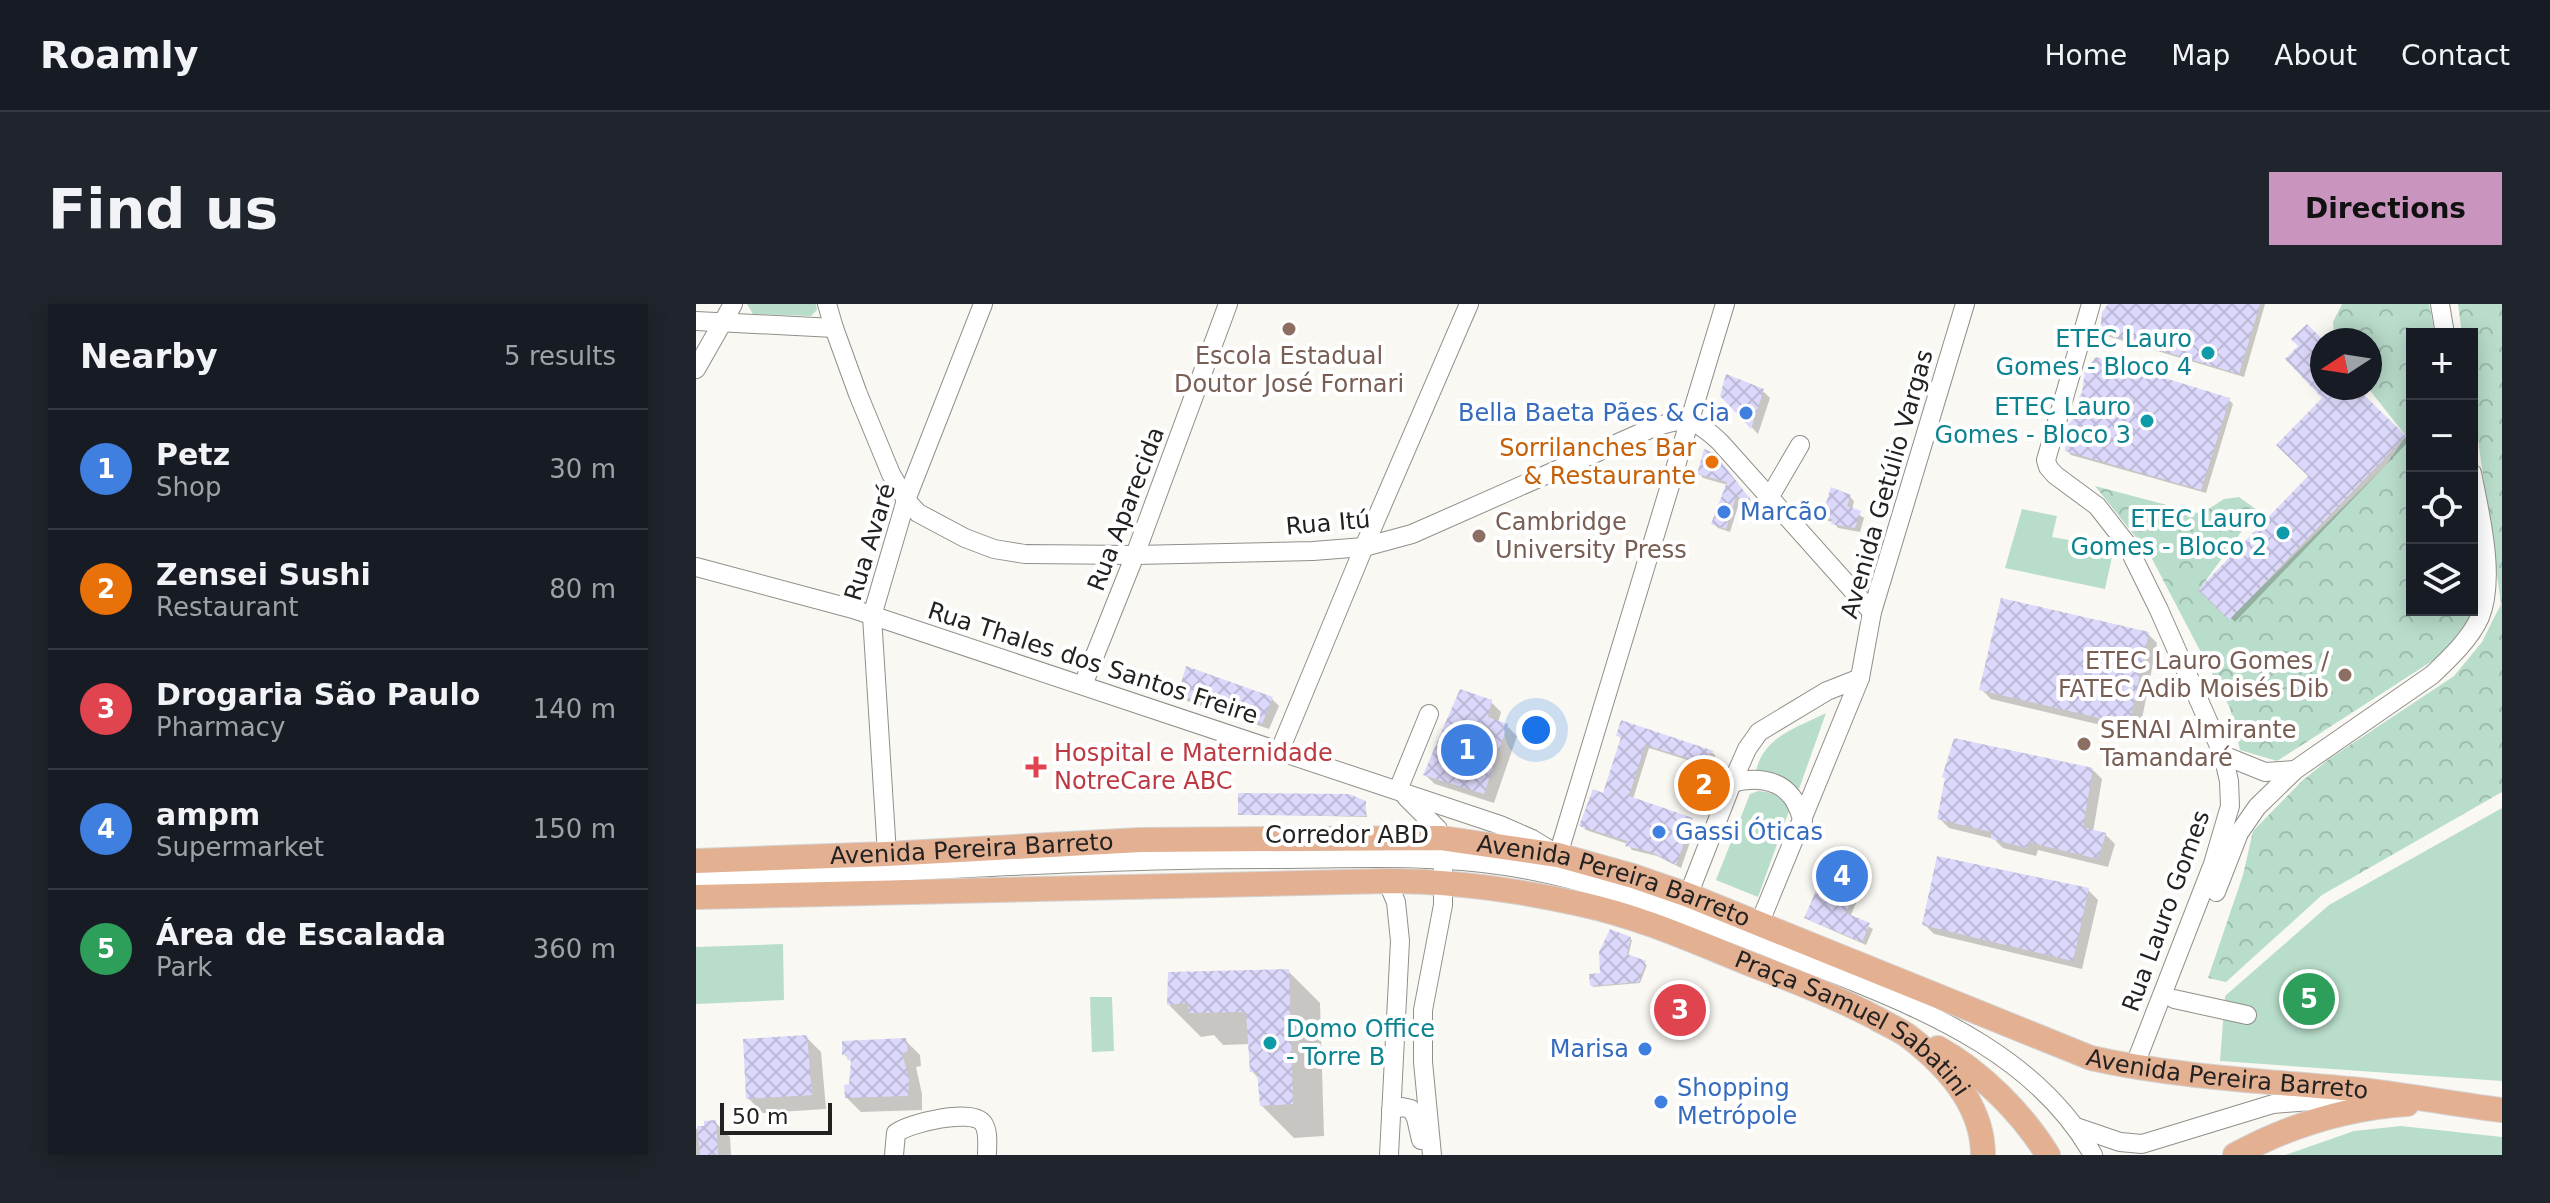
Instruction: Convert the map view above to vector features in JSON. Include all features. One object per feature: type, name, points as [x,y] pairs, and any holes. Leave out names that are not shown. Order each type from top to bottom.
[{"type":"main road","name":"Avenida Pereira Barreto","points":[[696,861],[1202,838],[1443,860],[1558,855],[1633,876],[1682,914]]},
{"type":"main road","name":"Avenida Pereira Barreto","points":[[696,897],[1387,881],[1443,860],[1507,890],[1621,914],[1682,914],[1760,922],[2091,1058],[2139,1068],[2376,1091],[2502,1110]]},
{"type":"main road","name":"Praça Samuel Sabatini","points":[[1682,914],[1800,983],[1906,1034],[1953,1077],[1967,1098],[1979,1123],[1983,1155]]},
{"type":"main road","points":[[1906,1034],[1956,1058],[1983,1080],[2003,1099],[2048,1155]]},
{"type":"main road","points":[[2235,1155],[2280,1133],[2313,1122],[2399,1104],[2433,1102]]},
{"type":"street","points":[[696,369],[733,304]]},
{"type":"street","name":"Rua Itú","points":[[827,304],[891,474],[906,500],[918,513],[965,538],[994,549],[1025,554],[1135,555],[1364,547],[1412,534],[1652,428],[1689,419]]},
{"type":"street","name":"Rua Avaré","points":[[887,854],[872,616],[906,500],[983,304]]},
{"type":"street","name":"Rua Aparecida","points":[[1083,685],[1228,304]]},
{"type":"street","points":[[1280,750],[1469,304]]},
{"type":"street","points":[[1558,855],[1725,304]]},
{"type":"street","name":"Avenida Getúlio Vargas","points":[[1760,922],[1860,678],[1872,612],[1965,304]]},
{"type":"street","name":"Rua Lauro Gomes","points":[[2091,304],[2046,460],[2048,467],[2097,506],[2126,543],[2223,755],[2229,781],[2230,806],[2213,864],[2139,1068]]},
{"type":"street","points":[[2440,304],[2444,328]]},
{"type":"street","points":[[696,321],[834,328]]},
{"type":"street","points":[[1689,419],[1720,442],[1872,612]]},
{"type":"street","points":[[1769,498],[1800,445]]},
{"type":"street","name":"Rua Lauro Gomes","points":[[2139,1068],[2174,999],[2239,833],[2257,807],[2295,770],[2432,675],[2472,630],[2484,605],[2487,581],[2478,511]]},
{"type":"street","name":"Rua Thales dos Santos Freire","points":[[696,567],[872,616],[1280,750],[1500,825],[1558,855]]},
{"type":"street","points":[[1860,678],[1827,691],[1759,732],[1747,749],[1732,783],[1682,914],[1871,988],[1963,1031],[2027,1075],[2076,1127],[2093,1155]]},
{"type":"street","points":[[1429,714],[1398,790],[1433,821],[1443,860],[1443,905],[1423,1010],[1423,1062],[1432,1155]]},
{"type":"street","points":[[2223,755],[2265,772],[2295,770]]},
{"type":"street","points":[[1732,783],[1759,779],[1777,785],[1792,797],[1803,821]]},
{"type":"street","name":"Corredor ABD","points":[[696,881],[1177,859],[1443,860]]},
{"type":"street","points":[[1387,881],[1396,902],[1400,941],[1389,1155]]},
{"type":"street","points":[[2174,999],[2247,1015]]},
{"type":"street","points":[[2076,1127],[2136,1149],[2273,1104],[2324,1100],[2399,1104]]},
{"type":"street","points":[[1391,1110],[1407,1107],[1413,1112],[1424,1155]]},
{"type":"street","points":[[894,1155],[896,1133],[905,1126],[971,1117],[979,1119],[986,1127],[987,1155]]},
{"type":"green space","points":[[747,304],[816,304],[817,310],[811,316],[753,314]]},
{"type":"green space","points":[[2342,304],[2429,304],[2434,328],[2406,328],[2406,436],[2378,400],[2382,400],[2382,328],[2333,328]]},
{"type":"green space","points":[[2458,304],[2502,304],[2502,792],[2322,895],[2226,982],[2208,978],[2243,875],[2253,831],[2302,781],[2329,759],[2454,676],[2482,642],[2501,604],[2478,440],[2478,328],[2461,328]]},
{"type":"green space","points":[[2406,436],[2406,616],[2470,616],[2443,654],[2277,761],[2240,750],[2230,708],[2150,555],[2095,486],[2201,514],[2224,499],[2239,497],[2257,510],[2199,590],[2229,619],[2386,465]]},
{"type":"green space","points":[[2022,509],[2057,516],[2052,537],[2114,548],[2105,589],[2005,568]]},
{"type":"green space","points":[[1826,713],[1799,789],[1779,776],[1756,771],[1766,749],[1774,741]]},
{"type":"green space","points":[[1758,791],[1777,796],[1789,811],[1758,897],[1716,880],[1750,794]]},
{"type":"green space","points":[[2502,808],[2502,1081],[2220,1061],[2225,996],[2329,905]]},
{"type":"green space","points":[[783,944],[784,1000],[696,1004],[696,947]]},
{"type":"green space","points":[[1090,997],[1112,997],[1114,1051],[1092,1052]]},
{"type":"green space","points":[[2401,1126],[2502,1137],[2502,1155],[2285,1155],[2354,1131]]},
{"type":"building","name":"ETEC Lauro Gomes - Bloco 4","points":[[2108,304],[2260,304],[2239,374],[2100,332],[2102,312]]},
{"type":"building","name":"ETEC Lauro Gomes - Bloco 2","points":[[2307,324],[2311,328],[2310,385],[2285,359],[2298,346],[2291,339]]},
{"type":"building","name":"ETEC Lauro Gomes - Bloco 3","points":[[2096,357],[2230,398],[2201,490],[2065,451],[2065,438],[2069,423],[2077,415],[2076,401],[2082,393],[2085,370]]},
{"type":"building","name":"Bella Baeta Pães & Cia","points":[[1726,374],[1764,389],[1751,429],[1720,396]]},
{"type":"building","name":"ETEC Lauro Gomes - Bloco 2","points":[[2320,400],[2369,400],[2406,436],[2229,620],[2198,590],[2308,476],[2276,445]]},
{"type":"building","points":[[1704,449],[1714,453],[1752,501],[1736,497],[1726,529],[1711,524],[1727,482],[1697,474]]},
{"type":"building","points":[[1831,487],[1851,495],[1847,506],[1861,511],[1855,528],[1831,524],[1833,519],[1822,517]]},
{"type":"building","points":[[2001,598],[2149,632],[2129,725],[1979,690]]},
{"type":"building","points":[[1186,666],[1273,697],[1262,724],[1178,694]]},
{"type":"building","points":[[1460,689],[1492,700],[1488,717],[1508,724],[1484,794],[1423,775]]},
{"type":"building","points":[[1621,720],[1714,751],[1703,757],[1704,763],[1645,745],[1629,796],[1693,818],[1676,865],[1651,852],[1625,846],[1627,841],[1579,826],[1593,789],[1603,793],[1621,737],[1616,736]]},
{"type":"building","points":[[1954,738],[2093,768],[2083,827],[2106,833],[2098,859],[2028,842],[2027,848],[1991,839],[1991,832],[1937,819],[1945,778],[1942,777]]},
{"type":"building","points":[[1238,793],[1349,794],[1366,801],[1366,816],[1238,815]]},
{"type":"building","points":[[1937,856],[2089,888],[2073,961],[1922,925]]},
{"type":"building","points":[[1831,857],[1864,871],[1846,913],[1870,923],[1862,942],[1804,918]]},
{"type":"building","points":[[1610,929],[1631,937],[1627,954],[1646,961],[1639,982],[1590,986],[1589,974],[1600,973],[1599,952]]},
{"type":"building","name":"Domo Office - Torre B","points":[[1289,969],[1293,1104],[1260,1106],[1257,1072],[1250,1072],[1246,1012],[1189,1013],[1188,1003],[1167,1005],[1168,972]]},
{"type":"building","points":[[807,1035],[812,1095],[746,1099],[743,1039]]},
{"type":"building","points":[[906,1038],[908,1052],[902,1053],[909,1078],[908,1096],[845,1098],[844,1085],[849,1084],[851,1060],[847,1060],[847,1055],[842,1055],[842,1041]]},
{"type":"building","points":[[716,1120],[718,1155],[700,1155],[697,1126],[704,1126],[704,1121]]},
{"type":"place","name":"Escola Estadual Doutor José Fornari","points":[[1289,329]]},
{"type":"place","name":"ETEC Lauro Gomes - Bloco 4","points":[[2208,353]]},
{"type":"place","name":"Bella Baeta Pães & Cia","points":[[1746,413]]},
{"type":"place","name":"ETEC Lauro Gomes - Bloco 3","points":[[2147,421]]},
{"type":"place","name":"Sorrilanches Bar & Restaurante","points":[[1712,462]]},
{"type":"place","name":"Marcão","points":[[1724,512]]},
{"type":"place","name":"ETEC Lauro Gomes - Bloco 2","points":[[2283,533]]},
{"type":"place","name":"Cambridge University Press","points":[[1479,536]]},
{"type":"place","name":"ETEC Lauro Gomes / FATEC Adib Moisés Dib","points":[[2345,675]]},
{"type":"place","name":"SENAI Almirante Tamandaré","points":[[2084,744]]},
{"type":"place","name":"Petz","points":[[1467,750]]},
{"type":"place","name":"Hospital e Maternidade NotreCare ABC","points":[[1036,767]]},
{"type":"place","name":"Zensei Sushi","points":[[1704,785]]},
{"type":"place","name":"Gassi Óticas","points":[[1659,832]]},
{"type":"place","name":"ampm","points":[[1842,876]]},
{"type":"place","name":"Área de Escalada","points":[[2309,999]]},
{"type":"place","name":"Drogaria São Paulo","points":[[1680,1010]]},
{"type":"place","name":"Domo Office - Torre B","points":[[1270,1043]]},
{"type":"place","name":"Marisa","points":[[1645,1049]]},
{"type":"place","name":"Shopping Metrópole","points":[[1661,1102]]}]
